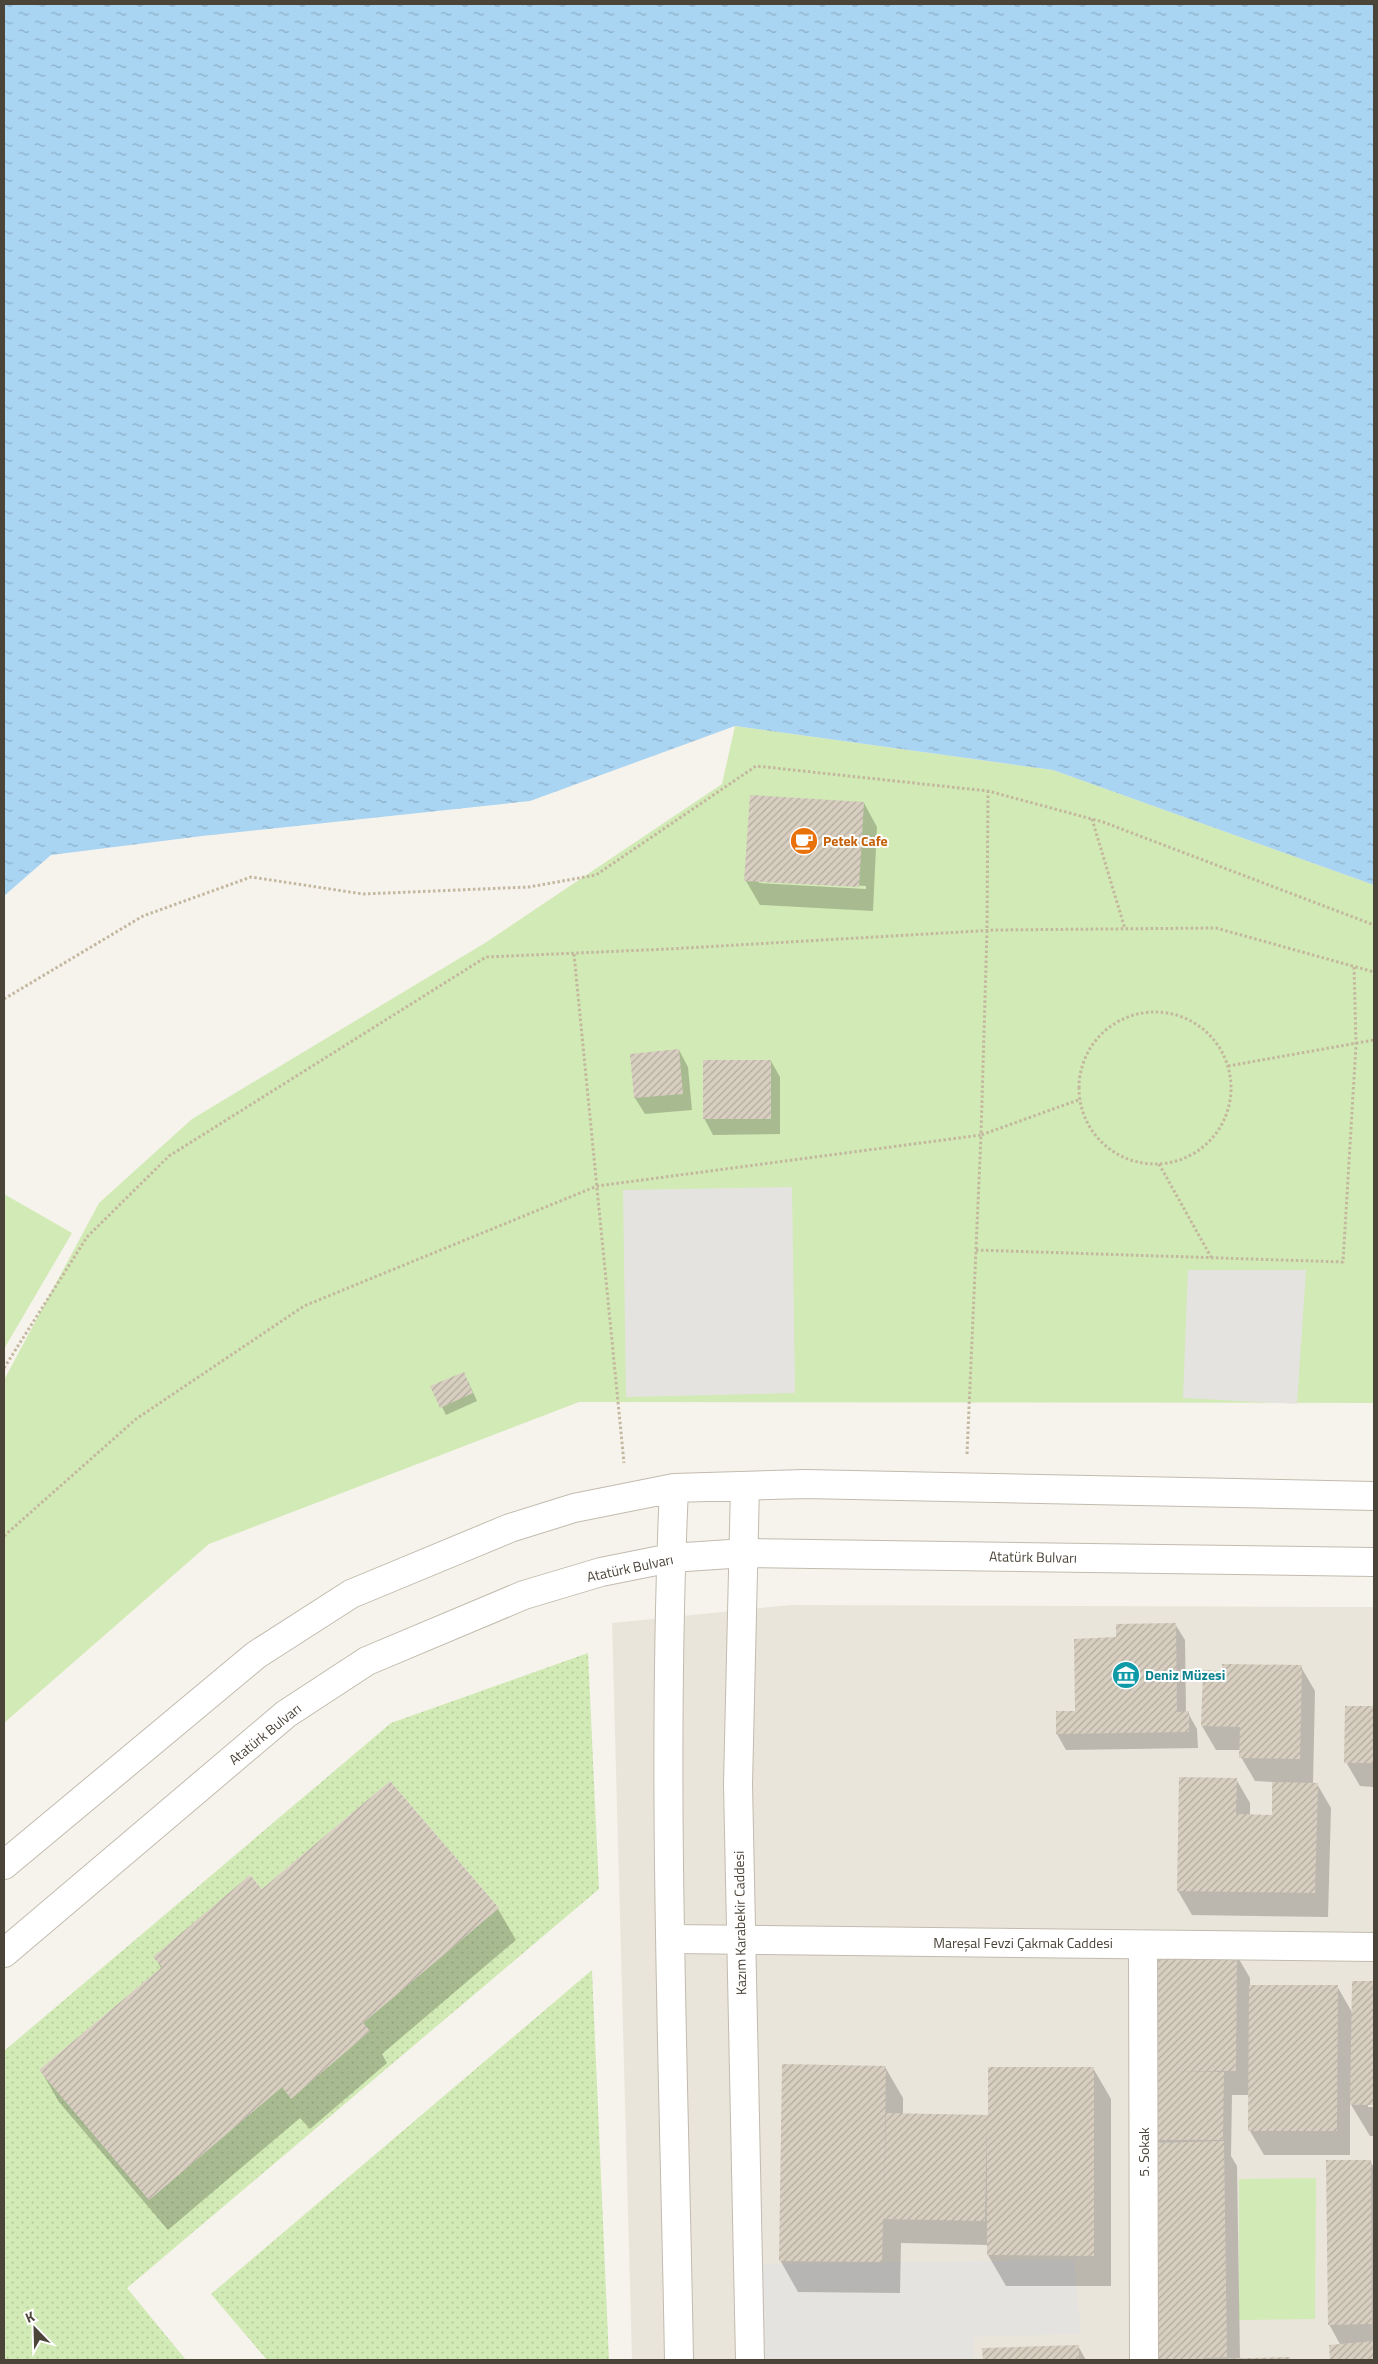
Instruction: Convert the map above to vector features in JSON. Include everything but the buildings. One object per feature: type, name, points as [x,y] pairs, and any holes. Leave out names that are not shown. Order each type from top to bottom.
[{"type":"street","points":[[4,1865],[256,1656],[351,1594],[510,1528],[574,1508],[674,1488],[805,1484],[1374,1496]]},
{"type":"street","name":"Kazım Karabekir Caddesi","points":[[745,1486],[745,1553],[738,1784],[750,2360]]},
{"type":"street","points":[[674,1488],[671,1558],[671,1939],[679,2360]]},
{"type":"street","name":"Atatürk Bulvarı","points":[[4,1953],[286,1714],[367,1661],[524,1595],[601,1572],[671,1558],[745,1553],[1374,1562]]},
{"type":"street","name":"Mareşal Fevzi Çakmak Caddesi","points":[[671,1939],[1374,1948]]},
{"type":"street","name":"5. Sokak","points":[[1144,1944],[1144,2360]]},
{"type":"path","points":[[4,999],[144,916],[251,876],[363,894],[529,887],[596,875],[756,766],[988,791],[1092,819],[1374,925]]},
{"type":"path","points":[[966,1487],[987,930],[988,791]]},
{"type":"path","points":[[1092,819],[1124,929]]},
{"type":"path","points":[[4,1368],[87,1237],[169,1156],[486,957],[574,954],[987,930],[1216,928],[1374,972]]},
{"type":"path","points":[[574,954],[627,1497]]},
{"type":"path","points":[[976,1250],[1342,1262],[1356,1045],[1354,966]]},
{"type":"path","points":[[1166,1012],[1190,1020],[1210,1035],[1225,1056],[1232,1081],[1229,1106],[1220,1128],[1204,1146],[1183,1158],[1159,1164],[1134,1161],[1112,1151],[1094,1134],[1082,1113],[1081,1099],[1078,1088],[1083,1062],[1096,1039],[1116,1023],[1139,1013],[1166,1012]]},
{"type":"path","points":[[1228,1066],[1356,1045],[1374,1040]]},
{"type":"path","points":[[4,1536],[136,1419],[304,1306],[597,1186],[980,1135],[1081,1099]]},
{"type":"path","points":[[1159,1164],[1212,1258]]},
{"type":"shaded area","points":[[792,1187],[795,1393],[626,1397],[623,1190]]},
{"type":"shaded area","points":[[1188,1270],[1306,1270],[1297,1404],[1183,1398]]},
{"type":"shaded area","points":[[790,1605],[1374,1607],[1374,2360],[632,2360],[612,1623]]},
{"type":"shaded area","points":[[1074,2260],[1081,2334],[974,2337],[973,2360],[756,2360],[754,2264]]},
{"type":"green space","points":[[735,726],[1053,770],[1374,885],[1374,1403],[579,1402],[209,1544],[4,1723],[4,1380],[99,1203],[192,1119],[485,943],[722,784]]},
{"type":"green space","points":[[4,1194],[72,1233],[4,1349]]},
{"type":"green space","points":[[588,1653],[599,1889],[127,2288],[186,2360],[4,2360],[4,2051],[391,1723]],"holes":[[[390,1781],[499,1908],[363,2023],[370,2031],[291,2098],[282,2087],[149,2200],[39,2070],[162,1967],[250,1875],[262,1889]]]},
{"type":"green space","points":[[592,1970],[609,2360],[267,2360],[211,2294]]},
{"type":"green space","points":[[1316,2178],[1315,2319],[1239,2320],[1239,2179]]},
{"type":"water","points":[[4,4],[1374,4],[1374,885],[1053,770],[735,726],[530,801],[202,836],[51,855],[4,896]]},
{"type":"place","name":"Petek Cafe","points":[[804,841]]},
{"type":"place","name":"Deniz Müzesi","points":[[1126,1675]]}]
